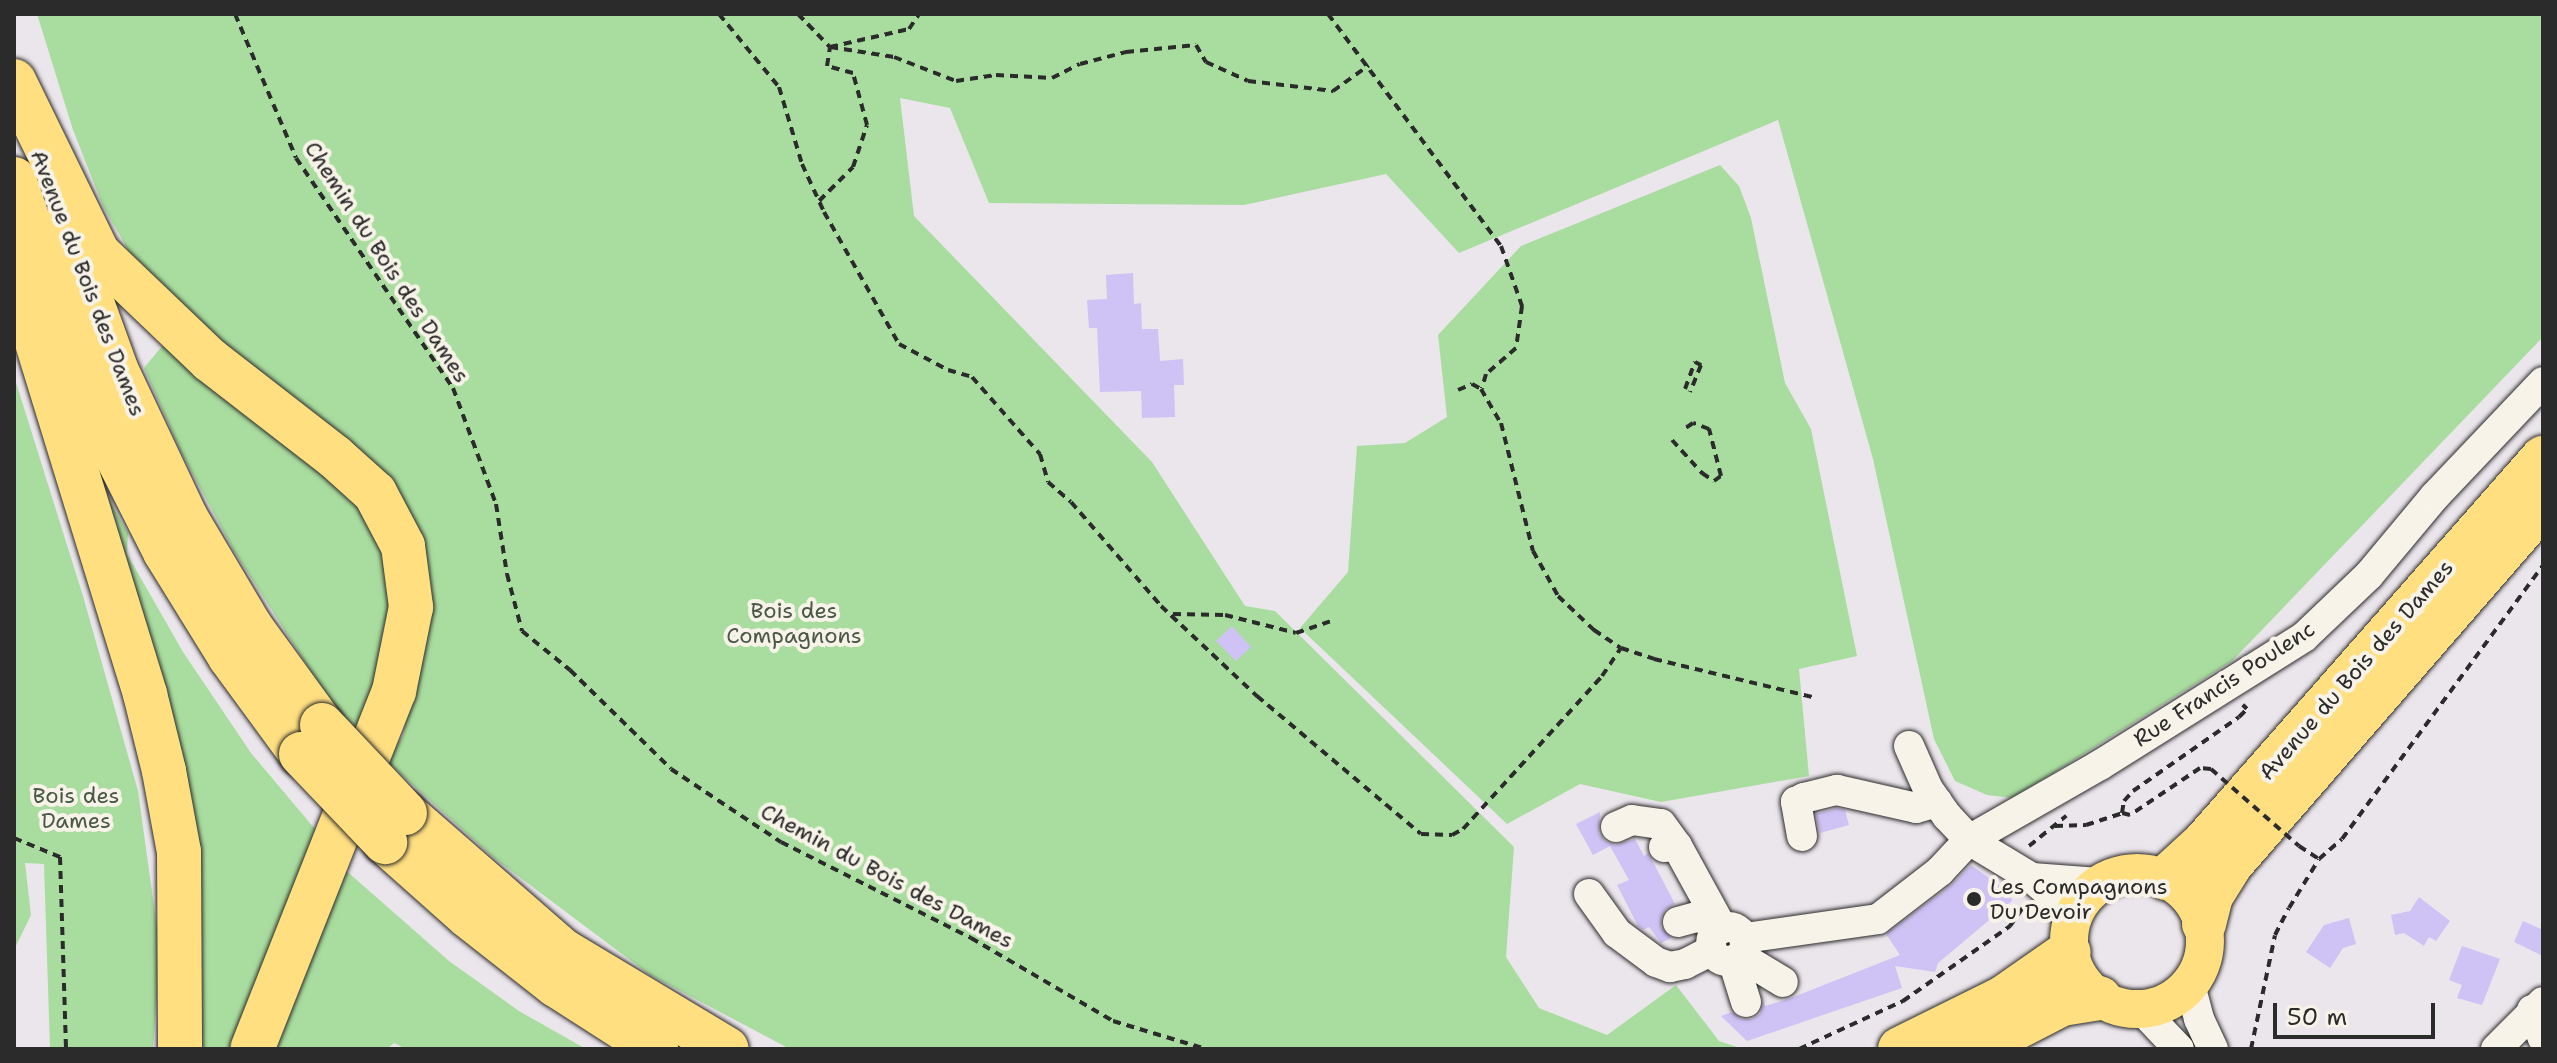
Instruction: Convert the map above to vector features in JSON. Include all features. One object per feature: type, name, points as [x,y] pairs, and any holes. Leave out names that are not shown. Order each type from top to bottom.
[{"type":"highway","points":[[14,81],[98,253],[210,360],[335,457],[375,493],[403,546],[411,607],[394,691],[252,1049]]},
{"type":"highway","name":"Avenue du Bois des Dames","points":[[14,89],[116,369],[186,518],[312,740]]},
{"type":"highway","name":"Avenue du Bois des Dames","points":[[14,179],[109,441],[165,552],[230,657],[395,828],[468,916],[556,985],[656,1049]]},
{"type":"highway","points":[[14,268],[145,694],[179,852],[180,1049]]},
{"type":"highway","name":"Avenue du Bois des Dames","points":[[2166,878],[2205,842],[2543,458]]},
{"type":"highway","name":"Avenue du Bois des Dames","points":[[2204,924],[2211,896],[2231,864],[2543,505]]},
{"type":"highway","name":"Avenue du Bois des Dames","points":[[395,828],[562,950],[727,1049]]},
{"type":"highway","points":[[1900,1049],[2003,998],[2070,938]]},
{"type":"highway","points":[[1975,1049],[2062,1004],[2120,1003]]},
{"type":"main road","points":[[2132,873],[2166,878],[2190,897],[2204,924],[2204,959],[2190,985],[2168,1002],[2120,1003],[2085,986],[2070,938],[2081,901],[2099,883],[2132,873]]},
{"type":"street","name":"Rue Francis Poulenc","points":[[1731,946],[1878,919],[1940,871],[1969,840],[2075,780],[2304,637],[2369,575],[2435,496],[2543,382]]},
{"type":"street","points":[[1909,746],[1937,802],[1969,840],[2058,901],[2070,938]]},
{"type":"street","points":[[1802,836],[1796,802],[1804,798],[1837,790],[1916,808],[1937,802]]},
{"type":"street","points":[[1616,827],[1632,820],[1661,824],[1670,847],[1731,946],[1746,1002]]},
{"type":"street","points":[[2023,879],[2099,883]]},
{"type":"street","points":[[1589,894],[1617,933],[1656,962],[1670,967],[1685,964],[1731,946]]},
{"type":"street","points":[[1678,922],[1697,917],[1711,920],[1731,946],[1783,982]]},
{"type":"street","points":[[2190,985],[2199,1019],[2213,1049]]},
{"type":"street","points":[[2120,1003],[2179,1049]]},
{"type":"street","points":[[2538,1006],[2543,1038]]},
{"type":"street","points":[[2496,1049],[2538,1006]]},
{"type":"path","name":"Chemin du Bois des Dames","points":[[235,14],[296,158],[453,388],[496,504],[507,574],[522,631],[570,670],[671,769],[781,842],[971,938],[1113,1021],[1206,1049]]},
{"type":"path","points":[[719,14],[779,87],[802,164],[819,201],[899,344],[948,370],[972,377],[1040,454],[1048,482],[1071,502],[1170,614],[1257,696],[1421,834],[1452,835],[1463,829],[1602,676],[1621,648]]},
{"type":"path","points":[[798,14],[830,47],[894,57],[956,81],[996,75],[1052,78],[1080,64],[1126,52],[1196,45],[1206,62],[1248,81],[1333,91],[1369,65]]},
{"type":"path","points":[[830,47],[909,29],[919,14]]},
{"type":"path","points":[[1328,14],[1501,246],[1522,306],[1516,348],[1486,374],[1481,389]]},
{"type":"path","points":[[819,201],[853,167],[867,125],[853,73],[827,66],[830,47]]},
{"type":"path","points":[[1695,362],[1701,365],[1687,390],[1695,362]]},
{"type":"path","points":[[1458,390],[1472,384],[1481,389],[1501,423],[1533,551],[1558,596],[1621,648],[1816,698]]},
{"type":"path","points":[[1672,440],[1702,473],[1714,481],[1721,476],[1709,429],[1693,423],[1684,429]]},
{"type":"path","points":[[2251,1049],[2275,935],[2319,859],[2342,839],[2543,565]]},
{"type":"path","points":[[1170,614],[1225,615],[1296,633],[1330,621]]},
{"type":"path","points":[[2122,813],[2124,801],[2133,791],[2247,709],[2235,702]]},
{"type":"path","points":[[2054,826],[2067,829],[2122,813],[2130,815],[2200,768],[2211,769],[2299,846],[2319,859]]},
{"type":"path","points":[[1799,1049],[1903,1001],[2010,926],[2023,879],[2054,826],[2077,807]]},
{"type":"path","points":[[14,838],[60,857],[66,1049]]},
{"type":"green space","name":"Bois des Compagnons","points":[[37,14],[2543,14],[2543,337],[2232,661],[2013,798],[1987,795],[1955,781],[1934,739],[1873,459],[1778,120],[1459,253],[1386,174],[1244,205],[989,203],[950,108],[900,98],[914,216],[1152,462],[1245,606],[1275,611],[1514,847],[1506,957],[1539,1008],[1607,1035],[1676,985],[1719,1041],[1743,1049],[790,1049],[650,975],[494,858],[385,760],[403,736],[426,606],[420,547],[178,312],[134,260],[103,206],[73,130]]},
{"type":"green space","points":[[1720,165],[1739,186],[1751,218],[1785,383],[1811,429],[1857,656],[1799,669],[1809,776],[1661,802],[1580,784],[1507,824],[1300,628],[1348,572],[1357,446],[1405,443],[1447,417],[1438,335],[1521,246]]},
{"type":"green space","points":[[167,340],[347,484],[396,577],[364,742],[324,692],[234,551],[181,452],[144,368]]},
{"type":"green space","name":"Bois des Dames","points":[[14,376],[83,596],[138,791],[160,949],[153,1049],[50,1049],[44,864],[25,863],[31,915],[14,950]]},
{"type":"green space","points":[[100,484],[128,533],[127,554],[183,652],[251,753],[320,835],[232,1049],[188,1049],[190,1014]]},
{"type":"green space","points":[[342,867],[449,961],[519,1011],[586,1049],[406,1049],[394,1043],[387,1049],[271,1049]]},
{"type":"building","points":[[1133,273],[1134,304],[1141,303],[1142,329],[1158,329],[1160,361],[1183,359],[1184,385],[1174,385],[1175,417],[1142,418],[1141,391],[1100,392],[1097,328],[1089,328],[1087,300],[1107,299],[1106,275]]},
{"type":"building","points":[[1232,626],[1251,647],[1236,661],[1216,641]]},
{"type":"building","points":[[1837,808],[1845,810],[1849,825],[1820,833],[1816,814]]},
{"type":"building","points":[[1600,812],[1599,833],[1605,841],[1615,845],[1635,839],[1644,856],[1648,853],[1652,860],[1675,904],[1666,909],[1661,918],[1661,927],[1671,938],[1661,943],[1649,927],[1643,930],[1638,926],[1617,885],[1629,880],[1610,846],[1593,855],[1576,824]]},
{"type":"building","points":[[1971,865],[2010,893],[2012,901],[1938,963],[1935,972],[1895,966],[1902,988],[1747,1041],[1721,1016],[1732,1012],[1741,1019],[1752,1019],[1760,1014],[1763,1002],[1765,1006],[1791,998],[1900,955],[1886,934],[1951,885]]},
{"type":"building","points":[[2419,897],[2450,921],[2436,941],[2429,937],[2424,946],[2404,933],[2395,935],[2391,915],[2410,911]]},
{"type":"building","points":[[2349,918],[2356,944],[2343,948],[2330,968],[2306,952],[2324,925]]},
{"type":"building","points":[[2523,921],[2543,930],[2543,956],[2514,942]]},
{"type":"building","points":[[2462,946],[2500,959],[2482,1005],[2457,998],[2462,985],[2449,980]]},
{"type":"place","name":"Les Compagnons Du Devoir","points":[[1974,899]]}]
